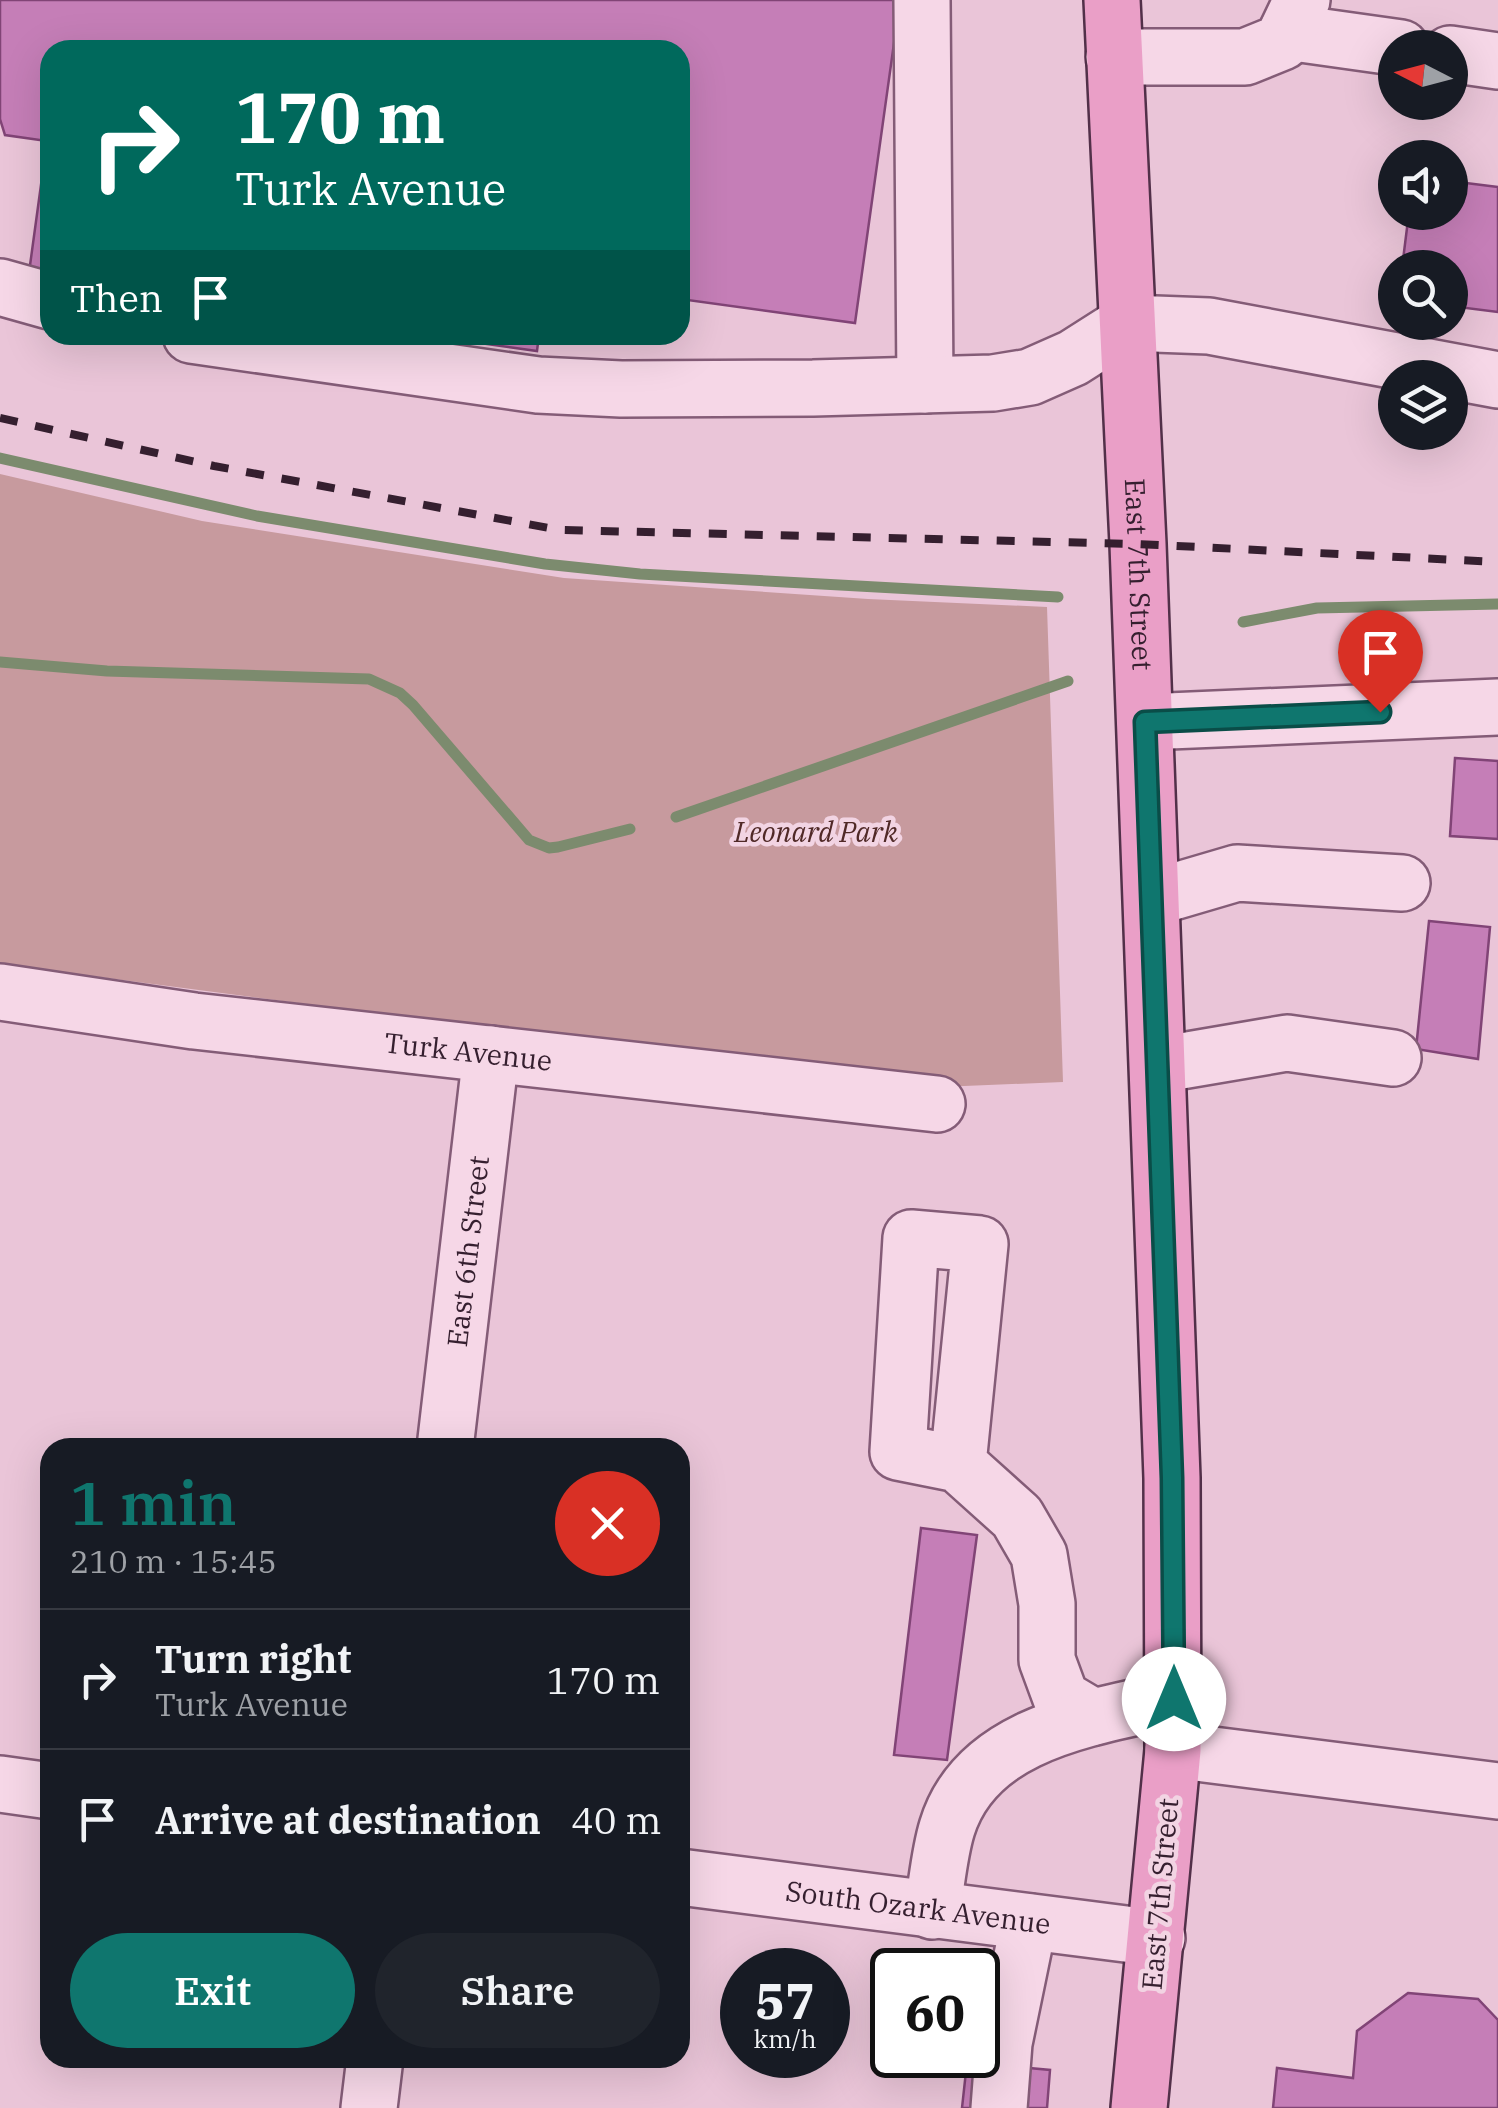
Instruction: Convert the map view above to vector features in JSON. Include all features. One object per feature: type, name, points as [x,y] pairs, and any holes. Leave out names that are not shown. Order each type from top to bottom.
[{"type":"main road","name":"East 7th Street","points":[[1112,0],[1145,722],[1172,1478],[1173,1724],[1139,2108]]},
{"type":"street","points":[[922,0],[926,385]]},
{"type":"street","points":[[1114,56],[1245,57],[1282,42],[1295,16],[1378,41]]},
{"type":"street","points":[[1468,57],[1498,61]]},
{"type":"street","points":[[0,287],[40,299]]},
{"type":"street","points":[[260,345],[538,385],[620,389],[926,385],[993,383],[1030,376],[1073,358],[1128,324],[1209,326],[1498,380]]},
{"type":"street","points":[[1145,722],[1498,707]]},
{"type":"street","points":[[1152,898],[1236,873],[1402,884]]},
{"type":"street","name":"Turk Avenue","points":[[0,992],[194,1021],[937,1104]]},
{"type":"street","points":[[1158,1065],[1287,1043],[1393,1058]]},
{"type":"street","name":"East 6th Street","points":[[446,1438],[491,1054]]},
{"type":"street","points":[[958,1464],[1017,1517],[1039,1555],[1048,1604],[1047,1660],[1060,1698],[1093,1717]]},
{"type":"street","points":[[932,1911],[948,1826],[972,1778],[1031,1736],[1093,1717],[1173,1724],[1498,1791]]},
{"type":"street","points":[[0,1784],[40,1790]]},
{"type":"street","name":"South Ozark Avenue","points":[[690,1878],[1156,1938]]},
{"type":"street","points":[[999,2108],[1004,2044],[1029,1922]]},
{"type":"street","points":[[369,2108],[374,2068]]},
{"type":"green space","name":"Leonard Park","points":[[0,474],[202,521],[564,578],[1047,607],[1063,1082],[940,1087],[0,964]]},
{"type":"building","points":[[0,0],[900,0],[855,323],[690,300],[690,40],[40,40],[40,140],[5,135],[0,119]]},
{"type":"building","points":[[1468,183],[1498,187],[1498,312],[1468,308],[1468,250],[1404,250],[1407,230],[1468,230]]},
{"type":"building","points":[[40,192],[40,282],[28,280]]},
{"type":"building","points":[[494,345],[538,345],[537,351]]},
{"type":"building","points":[[1455,758],[1498,761],[1498,839],[1450,836]]},
{"type":"building","points":[[1429,921],[1490,927],[1478,1059],[1416,1049]]},
{"type":"building","points":[[921,1528],[977,1535],[947,1760],[894,1755]]},
{"type":"building","points":[[1408,1993],[1478,1999],[1498,2020],[1498,2108],[1273,2108],[1277,2068],[1353,2078],[1357,2031]]},
{"type":"building","points":[[1000,2065],[1050,2070],[1047,2108],[962,2108],[965,2078],[1000,2078]]},
{"type":"waterway","points":[[0,458],[257,516],[545,564],[640,574],[1058,597]]},
{"type":"waterway","points":[[1243,622],[1317,608],[1498,604]]},
{"type":"waterway","points":[[0,662],[107,671],[369,679],[400,693],[413,705],[529,840],[549,848],[630,829]]},
{"type":"waterway","points":[[676,817],[1068,681]]},
{"type":"railway","points":[[0,418],[214,466],[560,530],[1138,544],[1498,562]]},
{"type":"route","points":[[1174,1699],[1172,1478],[1145,722],[1380,712]]}]
